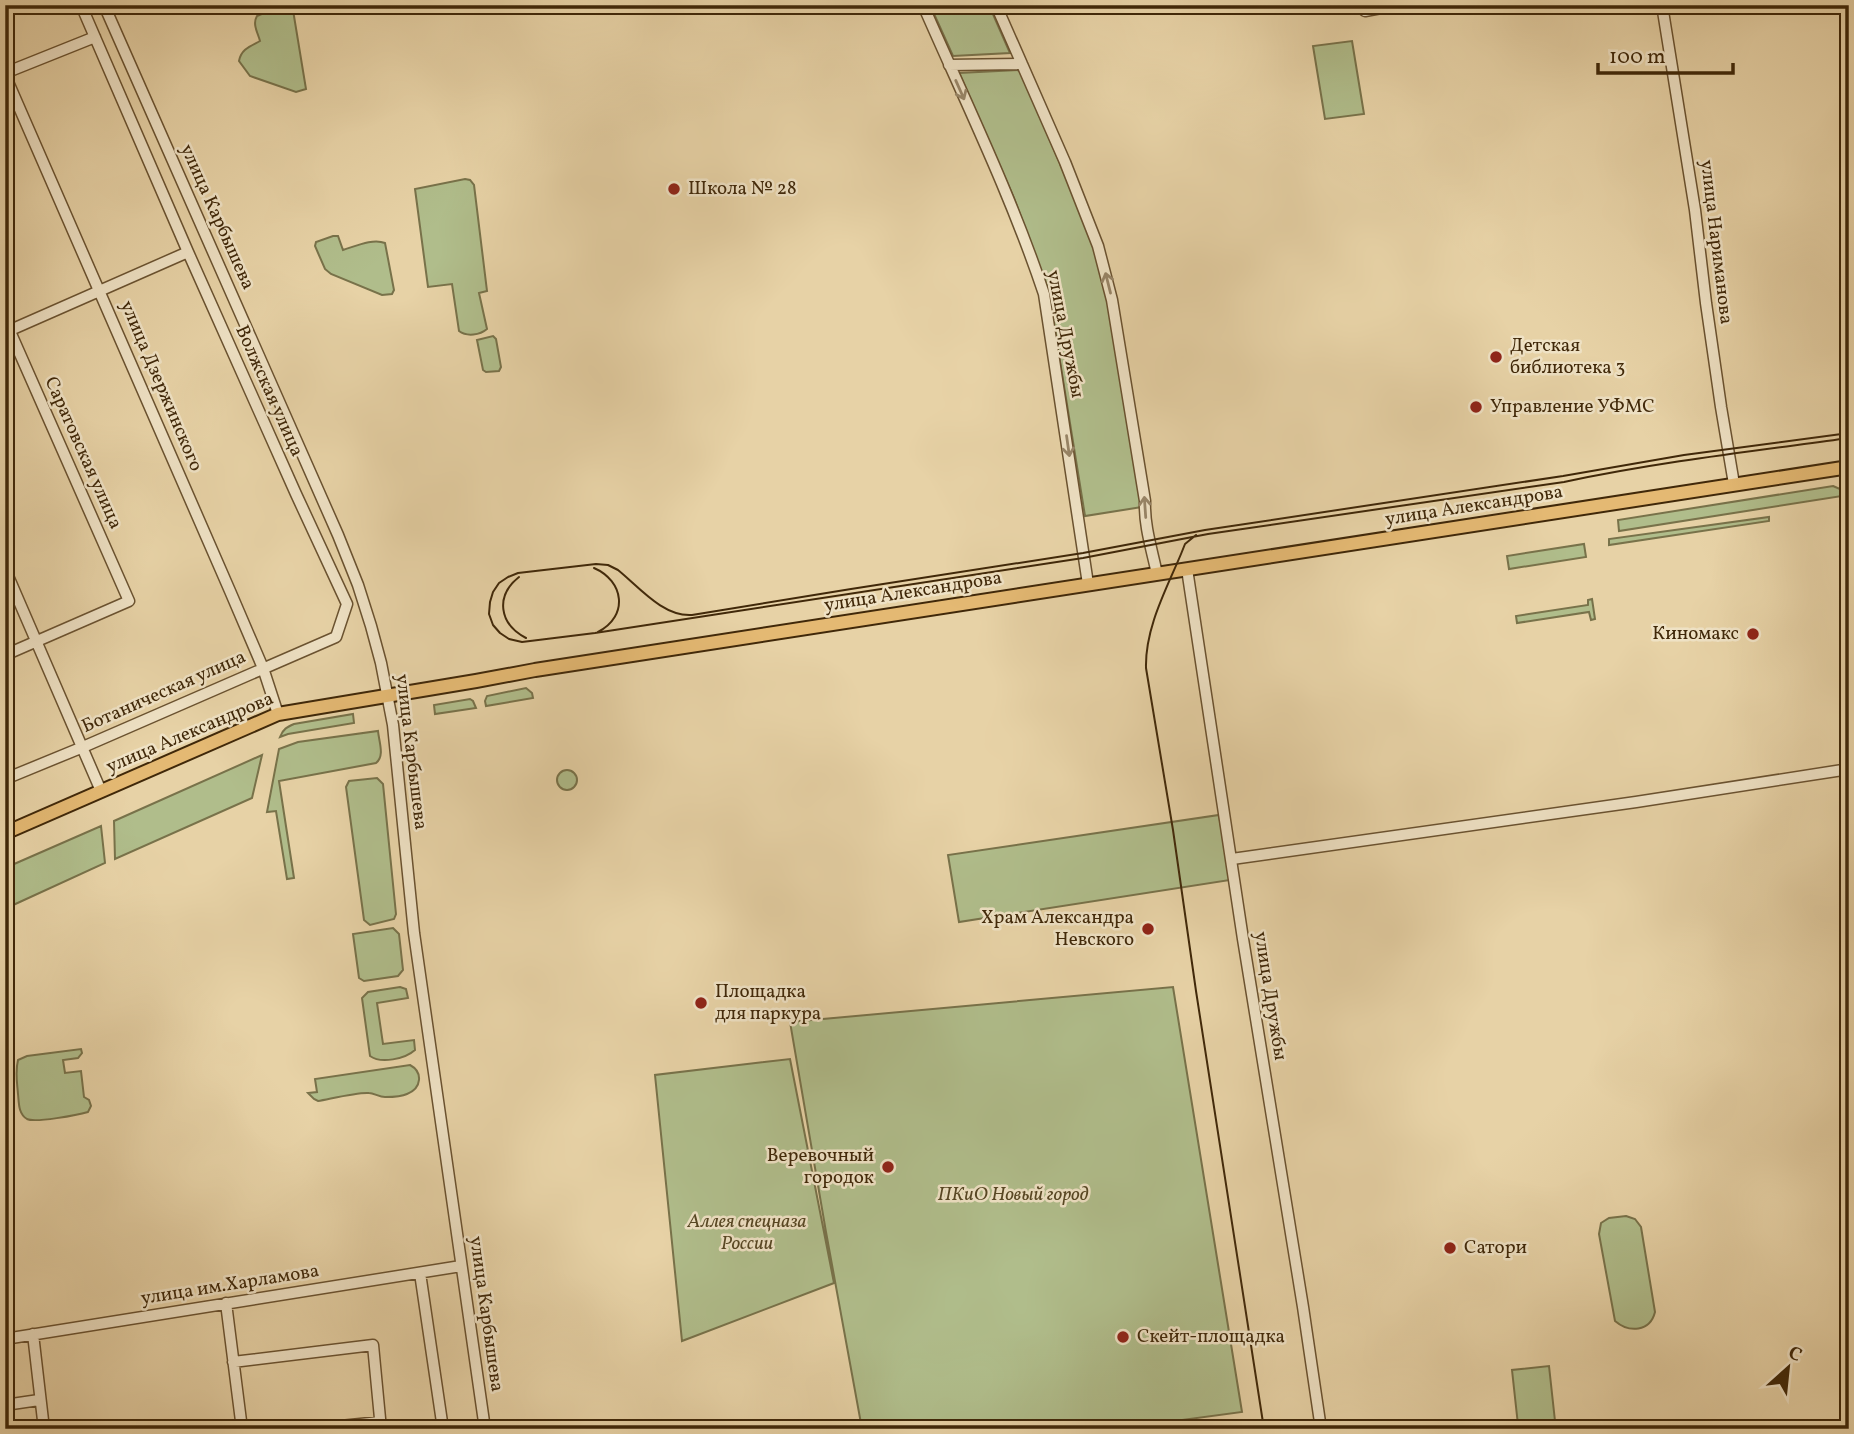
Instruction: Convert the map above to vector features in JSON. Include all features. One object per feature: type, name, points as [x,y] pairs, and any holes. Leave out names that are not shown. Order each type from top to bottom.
[{"type":"main road","name":"улица Александрова","points":[[5,833],[278,714],[535,670],[1849,467]]},
{"type":"street","name":"Волжская улица","points":[[81,5],[188,252],[347,604],[336,637]]},
{"type":"street","name":"улица Карбышева","points":[[104,5],[225,275],[358,584],[381,663],[393,725],[414,933],[485,1429]]},
{"type":"street","name":"улица Дружбы","points":[[923,5],[1005,191],[1044,294],[1088,584]]},
{"type":"street","points":[[996,5],[1065,162],[1098,246],[1112,300],[1145,501],[1149,541],[1157,574]]},
{"type":"street","points":[[1365,11],[1396,5]]},
{"type":"street","name":"улица Нариманова","points":[[1662,5],[1687,155],[1706,303],[1734,484]]},
{"type":"street","points":[[5,74],[95,37]]},
{"type":"street","points":[[949,65],[1022,64]]},
{"type":"street","name":"улица Дзержинского","points":[[5,74],[263,668],[278,714]]},
{"type":"street","points":[[7,327],[188,252]]},
{"type":"street","name":"Саратовская улица","points":[[7,327],[129,601],[37,641]]},
{"type":"street","points":[[5,569],[101,791]]},
{"type":"street","name":"улица Дружбы","points":[[1187,569],[1321,1429]]},
{"type":"street","name":"Ботаническая улица","points":[[5,779],[336,637]]},
{"type":"street","points":[[5,655],[37,641]]},
{"type":"street","points":[[1232,859],[1849,769]]},
{"type":"street","name":"улица им.Харламова","points":[[5,1339],[461,1266]]},
{"type":"street","points":[[420,1273],[443,1429]]},
{"type":"street","points":[[226,1303],[242,1429]]},
{"type":"street","points":[[33,1334],[44,1429]]},
{"type":"street","points":[[233,1362],[373,1345],[381,1425],[311,1429]]},
{"type":"street","points":[[5,1405],[39,1400]]},
{"type":"green space","points":[[283,5],[293,10],[306,89],[296,92],[250,76],[239,61],[244,51],[260,41],[255,25],[257,16]]},
{"type":"green space","points":[[930,5],[989,5],[1010,53],[953,56]]},
{"type":"green space","points":[[1352,41],[1364,114],[1325,119],[1313,46]]},
{"type":"green space","points":[[1020,70],[1094,248],[1108,302],[1142,507],[1085,516],[1049,293],[1014,198],[959,73]]},
{"type":"green space","points":[[465,179],[474,185],[487,291],[479,293],[487,329],[473,334],[459,331],[452,284],[428,287],[415,189]]},
{"type":"green space","points":[[338,236],[343,250],[370,242],[385,243],[394,290],[392,294],[382,295],[325,269],[315,246],[316,242]]},
{"type":"green space","points":[[493,336],[496,339],[501,367],[499,371],[486,372],[483,370],[477,340]]},
{"type":"green space","points":[[1833,486],[1840,489],[1842,496],[1619,531],[1618,520]]},
{"type":"green space","points":[[1769,517],[1769,521],[1609,545],[1609,539]]},
{"type":"green space","points":[[1584,544],[1586,557],[1509,569],[1507,556]]},
{"type":"green space","points":[[1592,599],[1595,619],[1591,620],[1589,612],[1517,623],[1516,616],[1588,605],[1588,600]]},
{"type":"green space","points":[[526,688],[533,698],[486,706],[487,696]]},
{"type":"green space","points":[[470,699],[476,708],[435,714],[434,705]]},
{"type":"green space","points":[[353,714],[354,723],[280,737],[282,732],[294,724]]},
{"type":"green space","points":[[378,731],[381,753],[376,763],[279,781],[294,878],[287,879],[276,811],[267,812],[279,749],[298,742]]},
{"type":"green space","points":[[262,755],[252,798],[115,859],[114,821]]},
{"type":"green space","points":[[563,770],[571,770],[577,780],[571,790],[563,790],[557,784],[557,776]]},
{"type":"green space","points":[[377,778],[383,784],[396,914],[394,919],[370,925],[364,920],[346,787],[349,781]]},
{"type":"green space","points":[[1219,815],[1230,880],[959,922],[948,855]]},
{"type":"green space","points":[[101,826],[105,863],[11,906],[5,902],[5,868]]},
{"type":"green space","points":[[393,928],[399,934],[403,970],[398,976],[364,981],[359,978],[353,934]]},
{"type":"green space","points":[[400,987],[406,989],[408,998],[377,1003],[383,1044],[414,1040],[415,1050],[405,1056],[380,1060],[370,1056],[362,998],[368,992]]},
{"type":"green space","name":"ПКиО Новый город","points":[[1173,987],[1242,1412],[1115,1429],[862,1429],[790,1022]]},
{"type":"green space","points":[[81,1049],[82,1053],[78,1058],[63,1060],[65,1073],[81,1071],[84,1097],[89,1100],[91,1106],[88,1112],[38,1120],[24,1117],[20,1111],[16,1077],[18,1060],[27,1056]]},
{"type":"green space","name":"Аллея спецназа России","points":[[790,1059],[834,1283],[682,1341],[655,1075]]},
{"type":"green space","points":[[410,1065],[419,1076],[418,1084],[402,1096],[385,1097],[364,1093],[318,1101],[308,1093],[317,1092],[315,1079]]},
{"type":"green space","points":[[1626,1216],[1635,1219],[1641,1227],[1655,1312],[1649,1324],[1632,1329],[1615,1321],[1599,1234],[1601,1223],[1609,1218]]},
{"type":"green space","points":[[1549,1366],[1555,1421],[1518,1425],[1512,1370]]},
{"type":"tram line","points":[[1849,433],[1684,455],[1205,530],[1083,553],[692,615],[681,614],[661,606],[618,570],[608,565],[518,573],[499,583],[493,592],[489,614],[500,633],[509,639],[522,642],[595,633],[1083,558],[1208,534],[1849,438]]},
{"type":"tram line","points":[[1196,535],[1185,544],[1158,610],[1149,638],[1146,668],[1264,1429]]},
{"type":"tram line","points":[[594,568],[612,581],[619,599],[615,617],[598,632]]},
{"type":"tram line","points":[[519,577],[506,593],[503,609],[510,625],[526,638]]},
{"type":"place","name":"Школа № 28","points":[[674,189]]},
{"type":"place","name":"Детская библиотека 3","points":[[1496,357]]},
{"type":"place","name":"Управление УФМС","points":[[1476,407]]},
{"type":"place","name":"Киномакс","points":[[1753,634]]},
{"type":"place","name":"Храм Александра Невского","points":[[1148,929]]},
{"type":"place","name":"Площадка для паркура","points":[[701,1003]]},
{"type":"place","name":"Веревочный городок","points":[[888,1167]]},
{"type":"place","name":"Сатори","points":[[1450,1248]]},
{"type":"place","name":"Скейт-площадка","points":[[1123,1337]]}]
